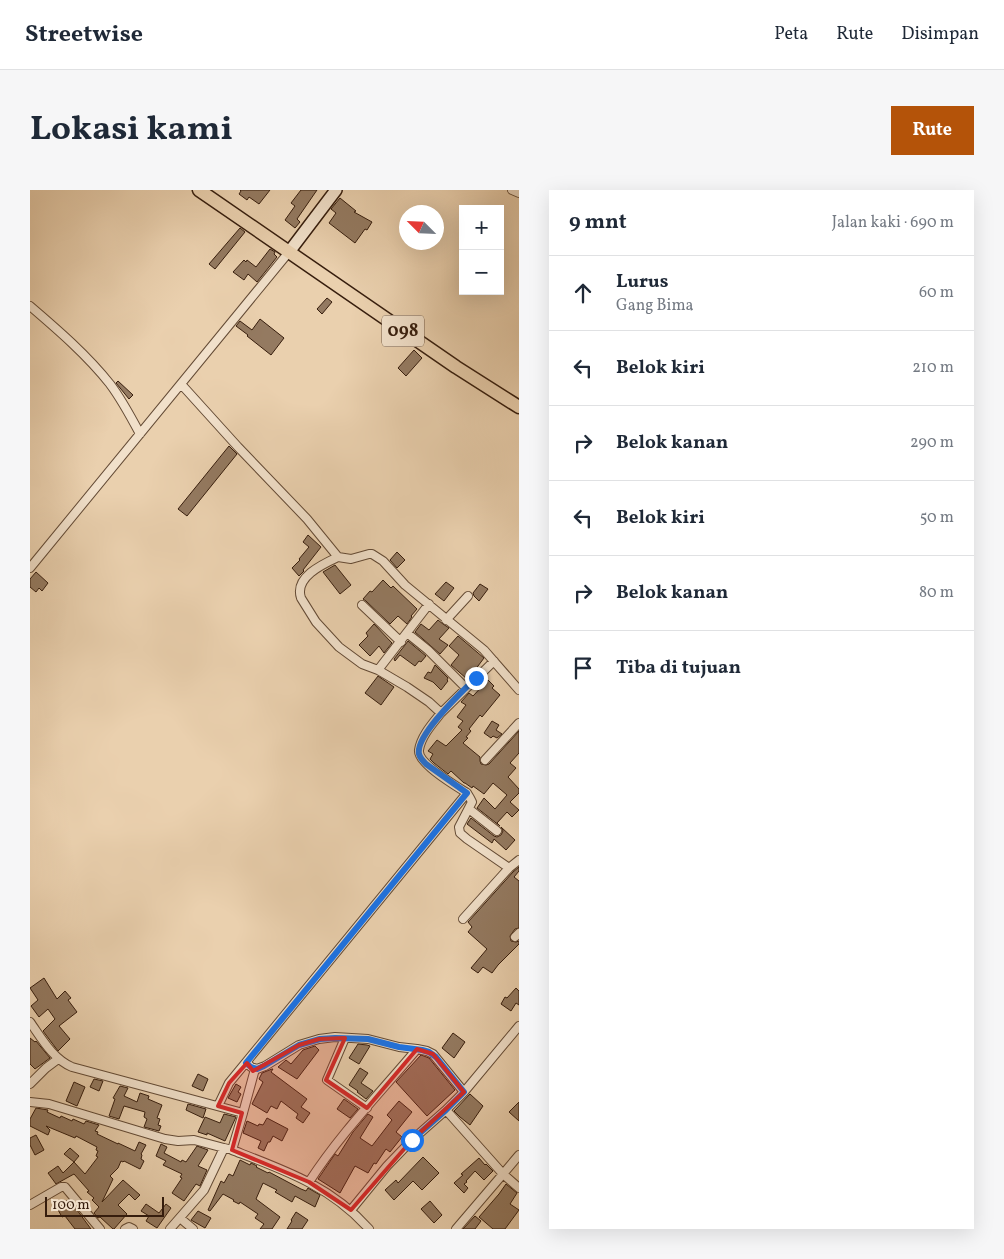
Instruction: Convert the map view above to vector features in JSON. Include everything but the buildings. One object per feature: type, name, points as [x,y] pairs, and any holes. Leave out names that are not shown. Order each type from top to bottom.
[{"type":"main road","name":"098","points":[[201,190],[456,367],[519,407]]},
{"type":"main road","points":[[288,252],[336,190]]},
{"type":"street","points":[[512,190],[519,193]]},
{"type":"street","points":[[30,568],[288,252]]},
{"type":"street","points":[[30,306],[57,329],[103,375],[140,434]]},
{"type":"street","points":[[181,384],[238,447],[307,518],[338,557],[351,560],[372,554],[383,561],[405,585],[484,650],[519,690]]},
{"type":"street","points":[[338,557],[304,579],[300,586],[300,595],[316,622],[339,647],[362,664],[378,670],[407,687],[441,713]]},
{"type":"street","points":[[446,620],[468,596]]},
{"type":"street","points":[[362,604],[401,642]]},
{"type":"street","points":[[378,670],[429,604]]},
{"type":"street","points":[[407,633],[428,650],[466,688]]},
{"type":"street","points":[[494,661],[441,713],[422,740],[419,754],[426,764],[467,793],[472,801],[460,824],[460,833],[509,868]]},
{"type":"street","points":[[485,760],[519,723]]},
{"type":"street","points":[[218,1106],[229,1083],[467,793]]},
{"type":"street","points":[[469,809],[497,831]]},
{"type":"street","points":[[463,919],[509,868],[519,860]]},
{"type":"street","points":[[30,1022],[58,1059],[64,1064],[243,1113]]},
{"type":"street","points":[[351,1210],[387,1166],[464,1092],[519,1026]]},
{"type":"street","points":[[246,1063],[255,1069],[264,1066],[299,1045],[310,1041],[327,1038],[368,1039],[399,1047],[424,1050],[433,1054],[464,1092]]},
{"type":"street","points":[[345,1038],[327,1080],[367,1108]]},
{"type":"street","points":[[308,1182],[342,1136],[417,1049]]},
{"type":"street","points":[[30,1084],[58,1059]]},
{"type":"street","points":[[232,1150],[255,1069]]},
{"type":"street","points":[[30,1102],[49,1104],[165,1139],[178,1141],[194,1140],[232,1150],[292,1173],[324,1191],[351,1210],[370,1229]]},
{"type":"street","points":[[446,1110],[503,1174],[519,1188]]},
{"type":"street","points":[[170,1229],[204,1190],[224,1148]]},
{"type":"street","points":[[456,1229],[478,1198],[503,1174],[519,1155]]},
{"type":"street","points":[[30,1205],[61,1187],[65,1187],[100,1229]]},
{"type":"street","points":[[180,1218],[193,1229]]},
{"type":"street","points":[[125,1229],[129,1227],[133,1229]]},
{"type":"highlighted area","points":[[345,1038],[326,1080],[367,1108],[417,1049],[433,1054],[464,1092],[412,1140],[351,1210],[309,1182],[232,1150],[242,1113],[218,1106],[229,1083],[247,1063],[253,1071],[299,1045],[319,1039]]},
{"type":"route","points":[[412,1140],[464,1092],[436,1057],[429,1052],[386,1045],[368,1039],[335,1038],[320,1039],[299,1045],[257,1069],[246,1063],[467,793],[426,764],[420,758],[419,748],[422,740],[441,713],[476,678]]}]
